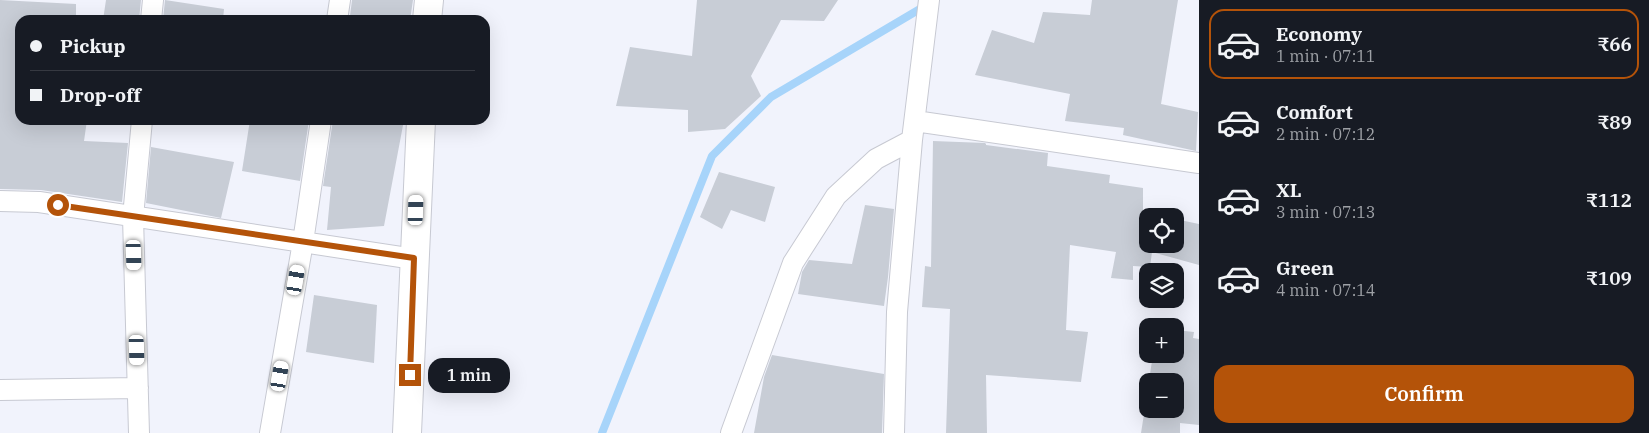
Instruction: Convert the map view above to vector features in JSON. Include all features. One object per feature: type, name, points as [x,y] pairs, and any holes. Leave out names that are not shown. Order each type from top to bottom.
[{"type":"street","points":[[152,15],[153,0]]},
{"type":"street","points":[[338,15],[340,0]]},
{"type":"street","points":[[428,15],[429,0]]},
{"type":"street","points":[[894,433],[897,312],[914,131],[929,0]]},
{"type":"street","points":[[139,433],[133,217],[142,125]]},
{"type":"street","points":[[270,433],[303,242],[320,125]]},
{"type":"street","points":[[407,433],[421,125]]},
{"type":"street","points":[[731,433],[793,263],[836,196],[876,159],[914,131],[1199,163]]},
{"type":"street","points":[[0,201],[39,202],[414,258]]},
{"type":"street","points":[[0,390],[138,388]]},
{"type":"building","points":[[0,0],[76,4],[76,15],[15,15],[15,125],[86,125],[84,141],[128,143],[122,202],[41,190],[0,189]]},
{"type":"building","points":[[106,0],[141,0],[140,15],[104,15]]},
{"type":"building","points":[[165,0],[224,9],[223,15],[164,15]]},
{"type":"building","points":[[352,0],[413,0],[411,15],[350,15]]},
{"type":"building","points":[[697,0],[838,0],[824,21],[781,20],[751,76],[761,96],[725,129],[688,132],[688,110],[616,106],[630,47],[692,56]]},
{"type":"building","points":[[1092,0],[1178,0],[1161,104],[1198,112],[1196,151],[1123,135],[1124,128],[1065,121],[1070,94],[975,75],[992,30],[1034,43],[1043,12],[1090,15]]},
{"type":"building","points":[[249,125],[308,125],[300,181],[242,171]]},
{"type":"building","points":[[332,125],[403,125],[384,226],[327,230],[331,187],[323,186]]},
{"type":"building","points":[[933,141],[985,143],[986,145],[1048,153],[1047,166],[1110,175],[1109,183],[1143,188],[1143,208],[1139,208],[1139,253],[1152,253],[1151,263],[1139,263],[1139,266],[1133,266],[1133,280],[1111,278],[1116,252],[1070,245],[1066,330],[1088,332],[1081,382],[986,375],[987,433],[946,433],[950,309],[922,307],[925,266],[931,267]]},
{"type":"building","points":[[151,147],[234,162],[221,218],[146,203]]},
{"type":"building","points":[[719,172],[775,187],[765,222],[731,210],[722,229],[700,217]]},
{"type":"building","points":[[865,205],[894,209],[884,306],[798,294],[802,272],[809,260],[852,264]]},
{"type":"building","points":[[1184,221],[1199,224],[1199,265],[1156,253],[1184,253]]},
{"type":"building","points":[[314,295],[377,305],[374,363],[306,352]]},
{"type":"building","points":[[1184,331],[1194,332],[1193,338],[1199,339],[1199,425],[1180,423],[1180,433],[1141,433],[1143,418],[1184,418],[1184,373],[1150,373],[1152,363],[1184,363]]},
{"type":"building","points":[[772,355],[884,374],[882,433],[754,433],[764,377]]},
{"type":"waterway","points":[[602,433],[712,156],[771,97],[925,6]]},
{"type":"route","points":[[58,205],[414,258],[410,375]]}]
